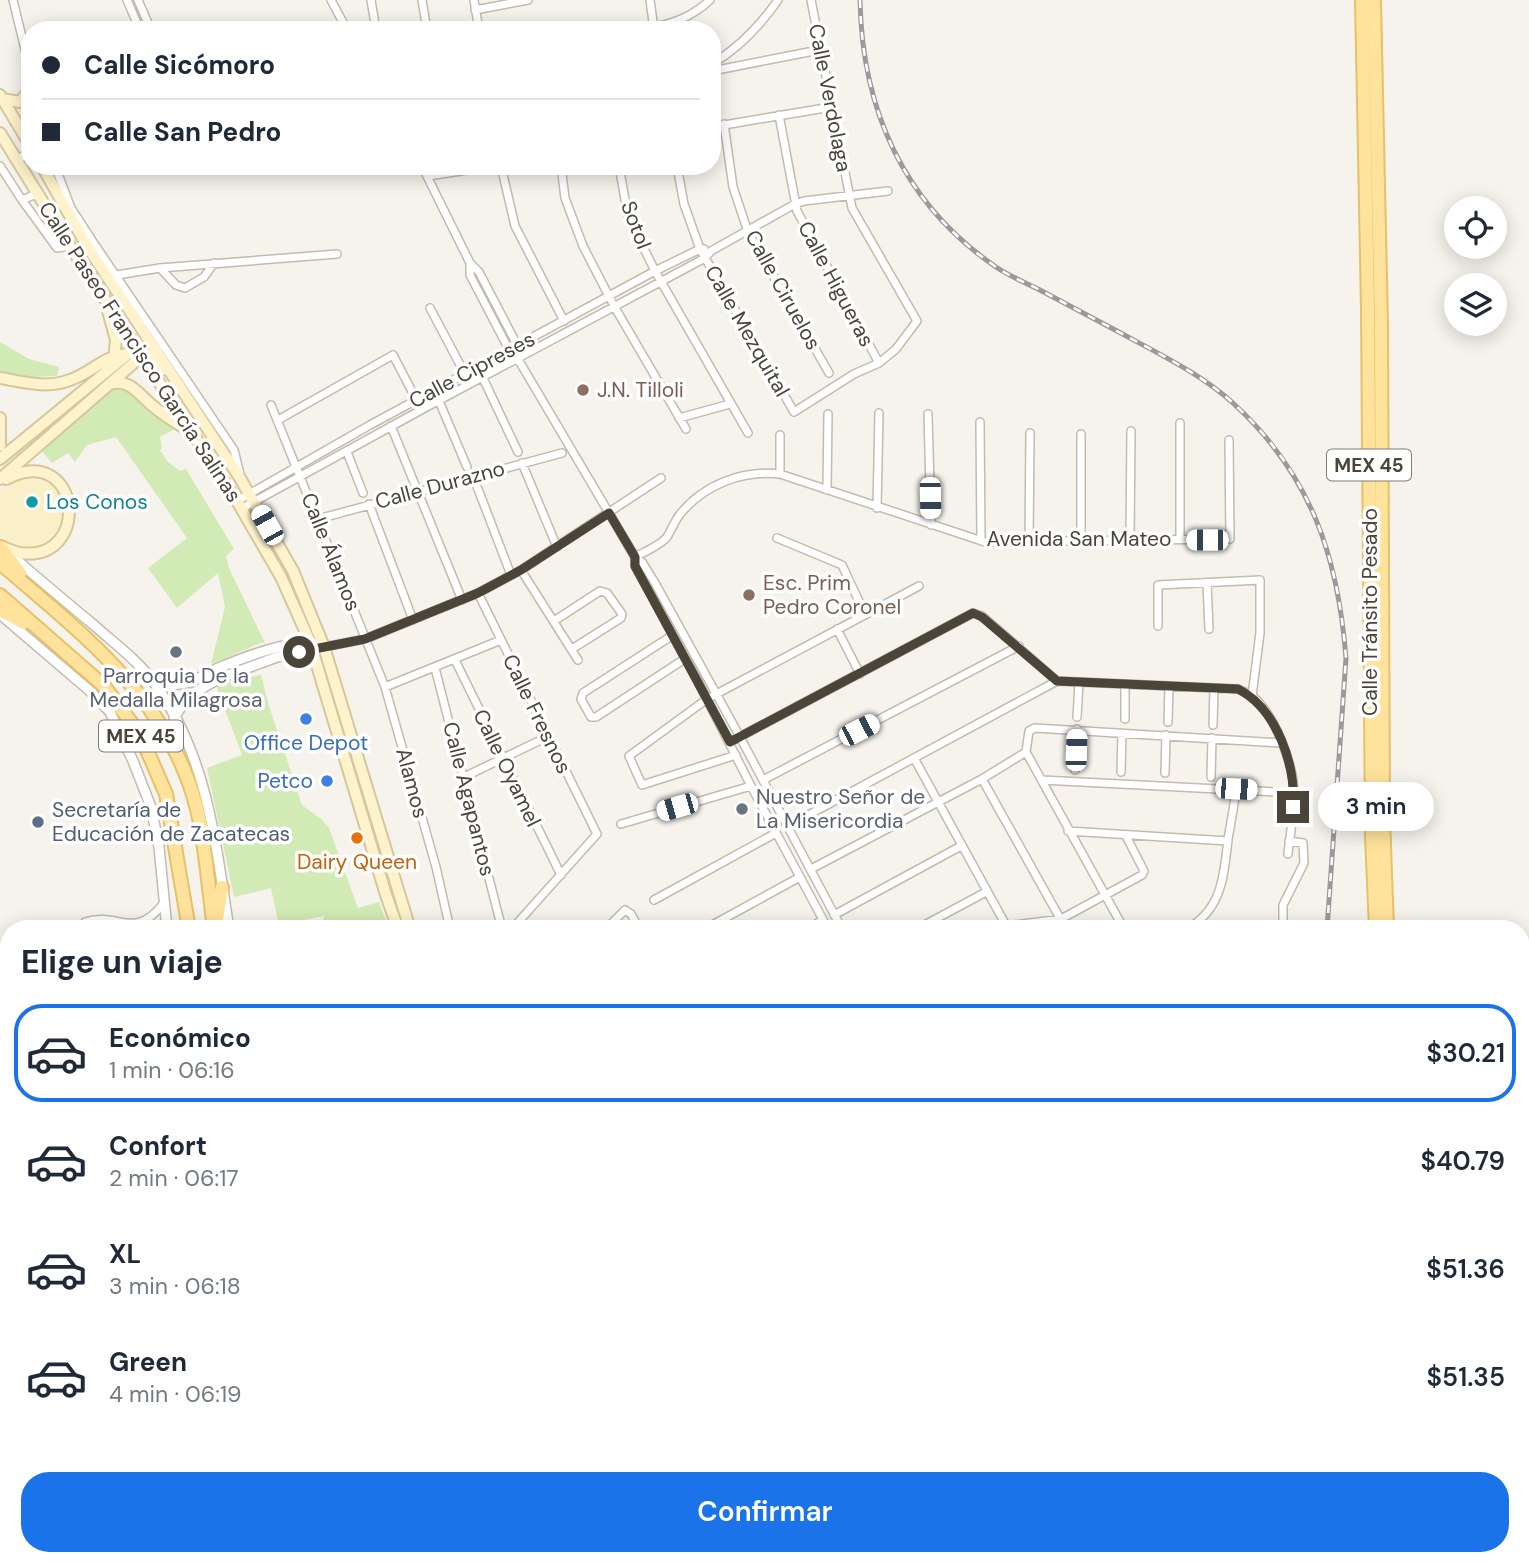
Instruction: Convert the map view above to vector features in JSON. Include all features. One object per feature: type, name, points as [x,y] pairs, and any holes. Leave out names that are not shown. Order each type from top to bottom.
[{"type":"main road","name":"Calle Tránsito Pesado","points":[[1362,0],[1368,323],[1372,836],[1376,920]]},
{"type":"main road","name":"Calle Tránsito Pesado","points":[[1374,0],[1381,325],[1383,818],[1387,920]]},
{"type":"main road","points":[[1,97],[21,101]]},
{"type":"main road","points":[[1,97],[21,132]]},
{"type":"main road","name":"Calle Paseo Francisco García Salinas","points":[[0,133],[21,167]]},
{"type":"main road","name":"Calle Paseo Francisco García Salinas","points":[[27,175],[103,295],[134,354],[191,432],[239,505],[281,577],[316,647],[407,920]]},
{"type":"main road","name":"Calle Paseo Francisco García Salinas","points":[[48,175],[144,331],[240,478],[293,571],[395,920]]},
{"type":"main road","points":[[103,295],[115,331],[115,354],[110,368]]},
{"type":"main road","points":[[0,459],[110,368],[134,354],[145,339],[144,331]]},
{"type":"main road","points":[[0,378],[30,384],[58,384],[72,380],[115,354],[149,355],[210,433]]},
{"type":"main road","points":[[0,480],[136,361],[134,354]]},
{"type":"main road","points":[[107,385],[124,383],[132,386],[152,406],[191,432]]},
{"type":"main road","points":[[0,418],[0,446]]},
{"type":"main road","points":[[0,480],[23,472],[48,475],[65,492],[71,510],[66,528],[51,547],[21,553],[0,547]]},
{"type":"main road","points":[[0,547],[37,595]]},
{"type":"main road","name":"MEX 45","points":[[0,563],[109,658],[146,700],[179,758],[198,813],[213,920]]},
{"type":"main road","name":"MEX 45","points":[[0,595],[103,686],[141,734],[166,794],[187,920]]},
{"type":"main road","points":[[0,612],[56,643]]},
{"type":"main road","points":[[216,920],[222,887]]},
{"type":"street","points":[[13,0],[21,33]]},
{"type":"street","points":[[127,0],[136,21]]},
{"type":"street","points":[[138,0],[147,21]]},
{"type":"street","points":[[331,0],[342,21]]},
{"type":"street","points":[[371,0],[374,21]]},
{"type":"street","points":[[422,0],[426,21]]},
{"type":"street","points":[[474,0],[477,21]]},
{"type":"street","points":[[475,10],[528,0]]},
{"type":"street","points":[[650,0],[653,21]]},
{"type":"street","points":[[678,21],[691,16],[710,0]]},
{"type":"street","points":[[721,58],[740,45],[764,21],[778,0]]},
{"type":"street","name":"Calle Verdolaga","points":[[811,0],[852,208],[917,320],[896,349],[879,363]]},
{"type":"street","points":[[721,69],[820,50]]},
{"type":"street","points":[[721,125],[831,107]]},
{"type":"street","name":"Calle Higueras","points":[[779,115],[796,211],[879,363]]},
{"type":"street","name":"Calle Ciruelos","points":[[724,124],[733,187],[748,232],[829,373]]},
{"type":"street","points":[[17,161],[21,157]]},
{"type":"street","points":[[0,166],[57,248],[70,246]]},
{"type":"street","points":[[58,175],[71,208],[90,244],[117,275],[234,450],[240,478]]},
{"type":"street","points":[[434,175],[428,176],[470,263],[470,275],[506,344],[512,349],[568,441],[635,557],[642,562],[740,737],[837,920]]},
{"type":"street","points":[[502,175],[515,226],[564,321]]},
{"type":"street","points":[[563,175],[570,214],[583,246],[614,306],[686,429]]},
{"type":"street","name":"Sotol","points":[[621,175],[628,216],[661,282]]},
{"type":"street","name":"Calle Mezquital","points":[[679,175],[684,204],[700,249],[794,412],[854,374],[879,363]]},
{"type":"street","name":"Calle Cipreses","points":[[239,505],[347,452],[705,258],[711,251],[795,204],[888,191]]},
{"type":"street","points":[[22,200],[39,193]]},
{"type":"street","points":[[700,249],[711,251]]},
{"type":"street","name":"Calle Cipreses","points":[[252,498],[297,466],[700,249]]},
{"type":"street","points":[[117,275],[160,268],[337,254]]},
{"type":"street","points":[[160,268],[176,285],[185,288],[204,278],[214,263]]},
{"type":"street","points":[[661,282],[748,433]]},
{"type":"street","points":[[430,308],[465,374]]},
{"type":"street","points":[[278,420],[393,355],[421,410]]},
{"type":"street","points":[[478,367],[518,452]]},
{"type":"street","points":[[439,401],[467,467]]},
{"type":"street","points":[[679,418],[730,404]]},
{"type":"street","name":"Calle Álamos","points":[[271,405],[365,639]]},
{"type":"street","points":[[877,508],[878,413]]},
{"type":"street","points":[[827,491],[828,414]]},
{"type":"street","points":[[928,414],[931,525]]},
{"type":"street","points":[[980,422],[981,541]]},
{"type":"street","points":[[1180,423],[1180,539]]},
{"type":"street","points":[[391,426],[462,600]]},
{"type":"street","points":[[1130,539],[1131,431]]},
{"type":"street","points":[[1029,542],[1030,433]]},
{"type":"street","points":[[1081,434],[1081,541]]},
{"type":"street","points":[[780,435],[780,474]]},
{"type":"street","name":"Avenida San Mateo","points":[[635,557],[666,538],[680,514],[698,495],[728,480],[754,472],[780,474],[981,541],[1230,539],[1229,440]]},
{"type":"street","points":[[347,452],[363,493]]},
{"type":"street","name":"Calle Durazno","points":[[318,519],[562,453]]},
{"type":"street","points":[[522,463],[557,547]]},
{"type":"street","points":[[472,476],[511,575]]},
{"type":"street","points":[[174,717],[190,695],[286,645],[316,647],[365,639],[478,593],[521,570],[661,478]]},
{"type":"street","points":[[369,504],[413,620]]},
{"type":"street","points":[[777,538],[842,565],[865,614]]},
{"type":"street","points":[[0,547],[120,648],[147,675],[174,717],[201,773],[210,809],[228,920]]},
{"type":"street","points":[[635,557],[635,566],[823,920]]},
{"type":"street","points":[[521,570],[578,660]]},
{"type":"street","points":[[1158,626],[1158,585],[1259,580],[1260,633],[1252,696]]},
{"type":"street","points":[[1207,583],[1209,629]]},
{"type":"street","points":[[736,755],[642,785],[629,756],[707,699],[919,586]]},
{"type":"street","points":[[554,621],[600,591],[607,593],[622,614],[621,618],[572,649]]},
{"type":"street","name":"Calle Fresnos","points":[[478,593],[597,834],[561,875]]},
{"type":"street","points":[[0,612],[110,712],[151,807],[159,848],[166,920]]},
{"type":"street","points":[[730,742],[973,613],[1019,646],[1057,681]]},
{"type":"street","points":[[837,629],[860,674]]},
{"type":"street","points":[[673,635],[583,693],[581,699],[591,717],[596,717],[686,658]]},
{"type":"street","name":"Alamos","points":[[365,639],[385,687],[436,867],[448,920]]},
{"type":"street","points":[[385,687],[501,640]]},
{"type":"street","points":[[763,780],[1019,646]]},
{"type":"street","points":[[147,675],[170,684],[185,684],[256,659]]},
{"type":"street","name":"Calle Oyamel","points":[[454,660],[561,875]]},
{"type":"street","name":"Calle Agapantos","points":[[435,668],[500,920]]},
{"type":"street","points":[[788,826],[1057,681],[1238,689],[1252,696],[1265,710],[1289,761],[1294,793],[1288,853]]},
{"type":"street","points":[[1077,717],[1079,683]]},
{"type":"street","points":[[1125,685],[1125,719]]},
{"type":"street","points":[[1168,722],[1169,687]]},
{"type":"street","points":[[1213,725],[1214,688]]},
{"type":"street","points":[[1119,920],[1026,752],[1029,731],[1035,728],[1077,729],[1282,743]]},
{"type":"street","points":[[1075,769],[1077,729]]},
{"type":"street","points":[[1121,772],[1122,733]]},
{"type":"street","points":[[1165,773],[1166,735]]},
{"type":"street","points":[[464,777],[547,737]]},
{"type":"street","points":[[1211,777],[1212,738]]},
{"type":"street","points":[[811,869],[982,779],[1026,752]]},
{"type":"street","points":[[914,758],[1002,920]]},
{"type":"street","points":[[982,779],[1061,919]]},
{"type":"street","points":[[1042,780],[1294,793]]},
{"type":"street","points":[[621,824],[751,786]]},
{"type":"street","points":[[1200,920],[1215,902],[1221,889],[1236,789]]},
{"type":"street","points":[[765,811],[776,805]]},
{"type":"street","points":[[1068,831],[1228,841]]},
{"type":"street","points":[[654,900],[776,833]]},
{"type":"street","points":[[1055,920],[1142,875],[1144,871],[1126,836]]},
{"type":"street","points":[[1283,920],[1283,905],[1304,863],[1303,843],[1289,841]]},
{"type":"street","points":[[834,915],[961,846]]},
{"type":"street","points":[[789,856],[800,850]]},
{"type":"street","points":[[520,920],[561,875]]},
{"type":"street","points":[[721,920],[800,877]]},
{"type":"street","points":[[934,920],[986,892]]},
{"type":"street","points":[[147,920],[164,904]]},
{"type":"street","points":[[615,920],[625,910],[634,920]]},
{"type":"green space","points":[[0,342],[29,359],[59,367],[57,376],[30,377],[0,371]]},
{"type":"green space","points":[[120,386],[130,389],[172,425],[173,430],[160,437],[160,450],[168,462],[180,471],[186,469],[234,549],[226,556],[229,568],[266,645],[263,642],[211,664],[225,607],[218,573],[177,608],[148,568],[187,538],[116,437],[87,445],[75,462],[68,453],[52,463],[40,449],[109,389]]},
{"type":"green space","points":[[261,675],[302,805],[329,828],[358,908],[379,902],[386,920],[323,920],[324,916],[304,920],[278,920],[271,888],[234,897],[207,768],[242,755],[216,685]]},
{"type":"sand","points":[[21,477],[45,480],[59,492],[64,507],[62,524],[53,538],[39,547],[21,547],[0,535],[0,490]]},
{"type":"railway","points":[[860,0],[869,79],[880,116],[894,151],[913,184],[936,214],[964,242],[1001,270],[1163,356],[1221,393],[1261,431],[1283,459],[1301,489],[1316,519],[1336,585],[1346,658],[1328,920]]},
{"type":"place","name":"J.N. Tilloli","points":[[583,390]]},
{"type":"place","name":"Los Conos","points":[[32,502]]},
{"type":"place","name":"Esc. Prim Pedro Coronel","points":[[749,595]]},
{"type":"place","name":"Parroquia De la Medalla Milagrosa","points":[[176,652]]},
{"type":"place","name":"Office Depot","points":[[306,719]]},
{"type":"place","name":"Petco","points":[[327,781]]},
{"type":"place","name":"Nuestro Señor de La Misericordia","points":[[742,809]]},
{"type":"place","name":"Secretaría de Educación de Zacatecas","points":[[38,822]]},
{"type":"place","name":"Dairy Queen","points":[[357,838]]},
{"type":"route","points":[[299,652],[365,639],[478,593],[521,570],[609,513],[635,557],[635,566],[730,742],[973,613],[1019,646],[1057,681],[1238,689],[1252,696],[1265,710],[1289,761],[1294,793],[1293,807]]}]
